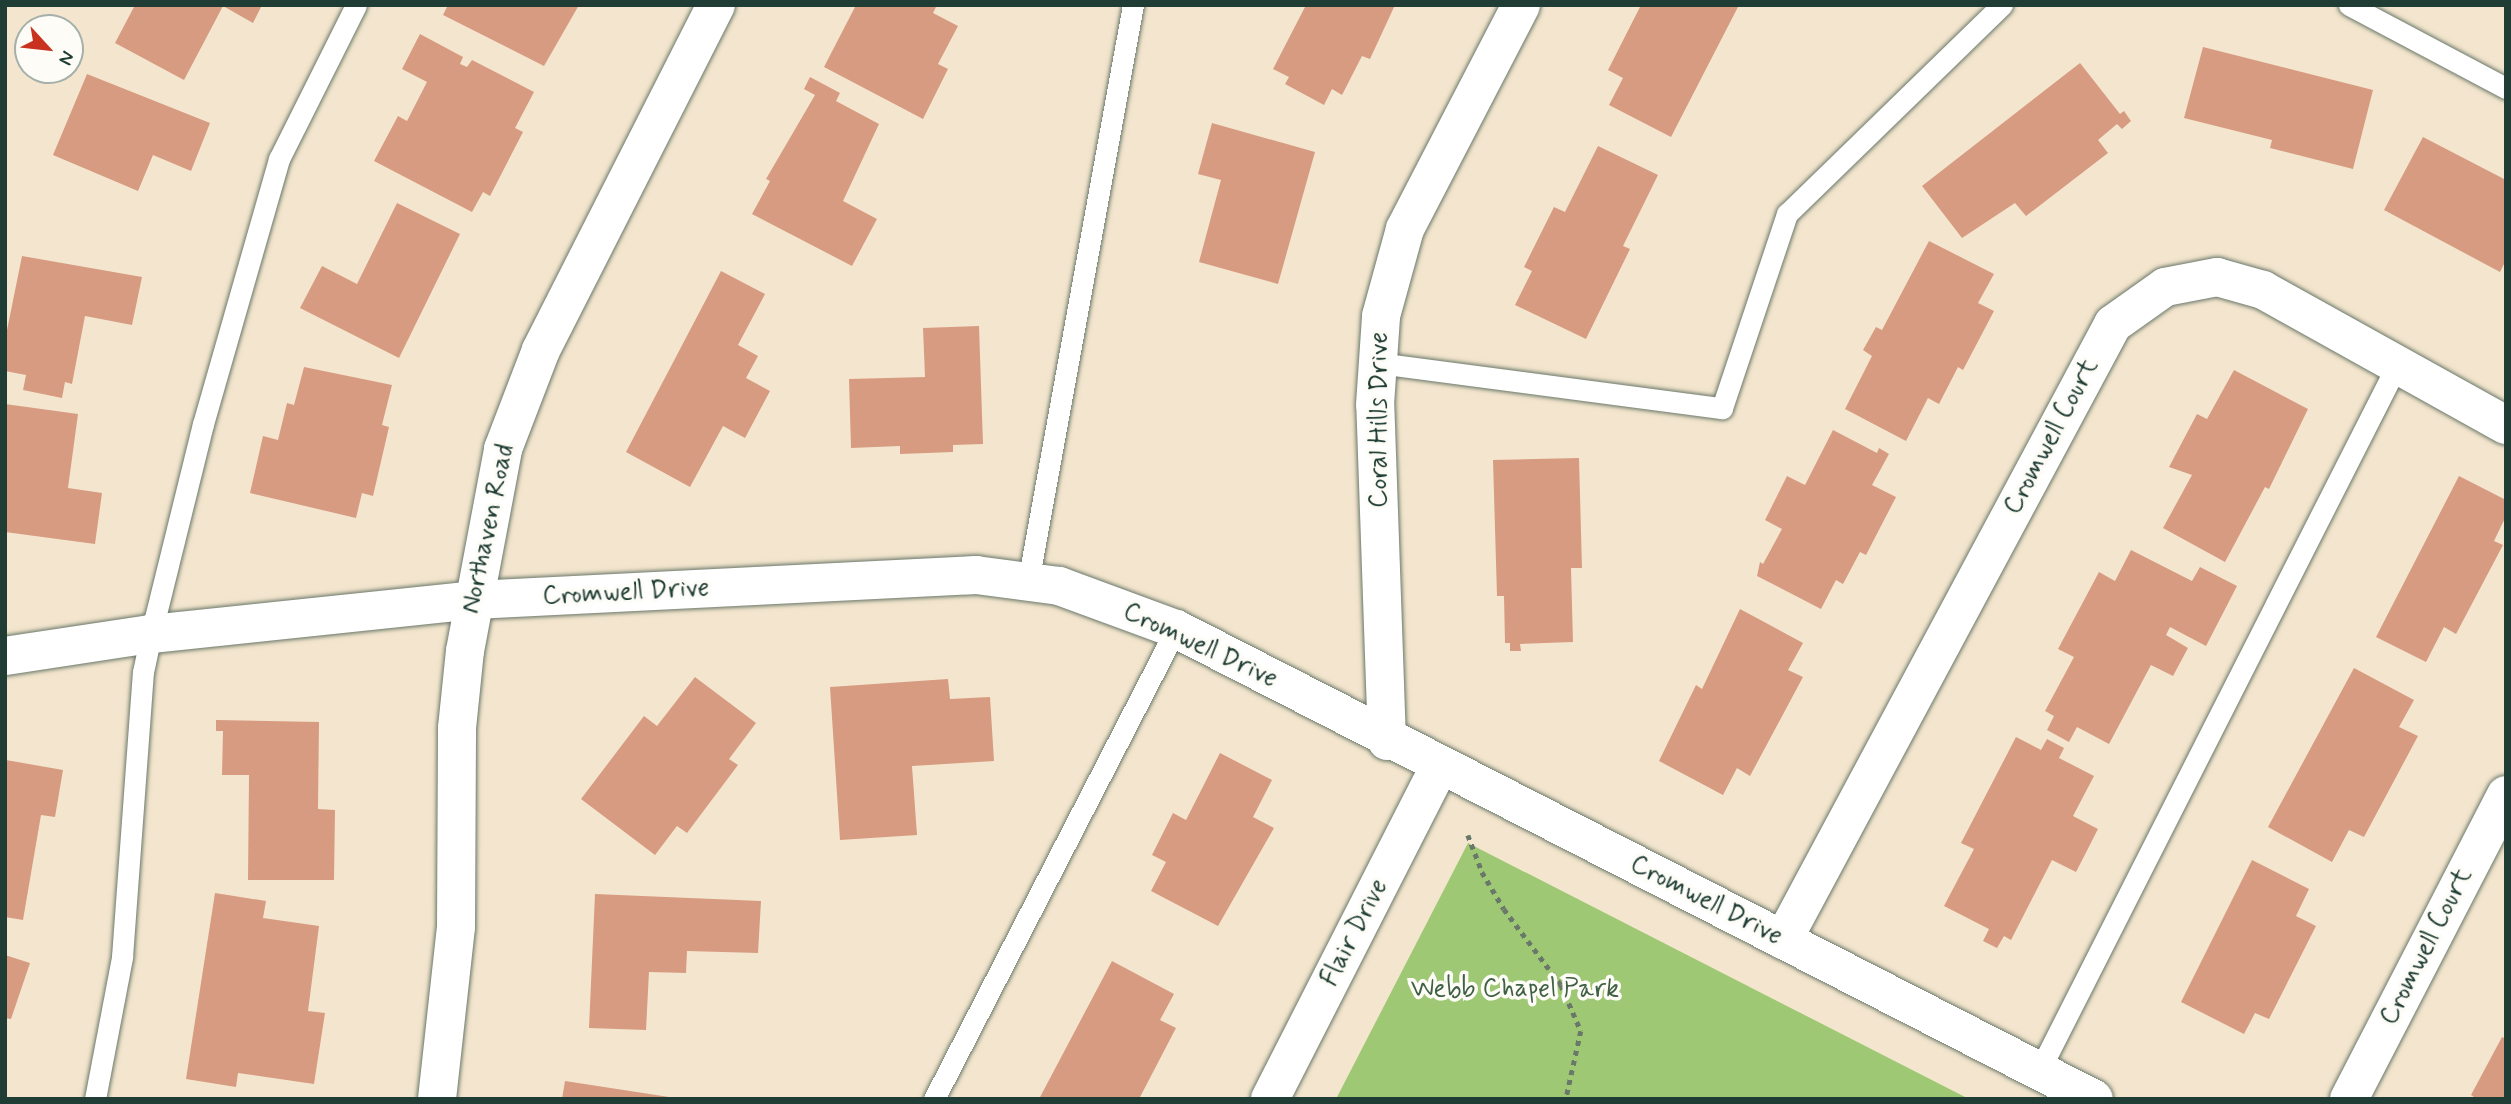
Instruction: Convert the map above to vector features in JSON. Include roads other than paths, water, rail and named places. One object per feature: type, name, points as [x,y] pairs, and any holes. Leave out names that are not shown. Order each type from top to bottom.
[{"type":"street","name":"Northaven Road","points":[[437,1099],[456,927],[457,727],[474,600],[503,450],[541,350],[716,5]]},
{"type":"street","name":"Coral Hills Drive","points":[[1387,741],[1375,405],[1381,316],[1405,229],[1521,5]]},
{"type":"street","name":"Cromwell Court","points":[[1783,940],[2113,324],[2165,286],[2217,277],[2263,290],[2506,425]]},
{"type":"street","name":"Cromwell Drive","points":[[5,656],[151,634],[474,600],[976,575],[1059,586],[1176,629],[1387,741],[2094,1099]]},
{"type":"street","name":"Flair Drive","points":[[1270,1099],[1439,767]]},
{"type":"street","name":"Cromwell Court","points":[[2349,1099],[2506,795]]},
{"type":"lane","points":[[95,1099],[122,957],[143,672],[151,634],[203,424],[279,159],[356,5]]},
{"type":"lane","points":[[1028,582],[1133,5]]},
{"type":"lane","points":[[1378,363],[1721,408],[1787,214],[2002,5]]},
{"type":"lane","points":[[2349,5],[2506,88]]},
{"type":"lane","points":[[2039,1071],[2397,365]]},
{"type":"lane","points":[[934,1099],[1176,629]]},
{"type":"park label","name":"Webb Chapel Park","points":[[1515,990]]}]
